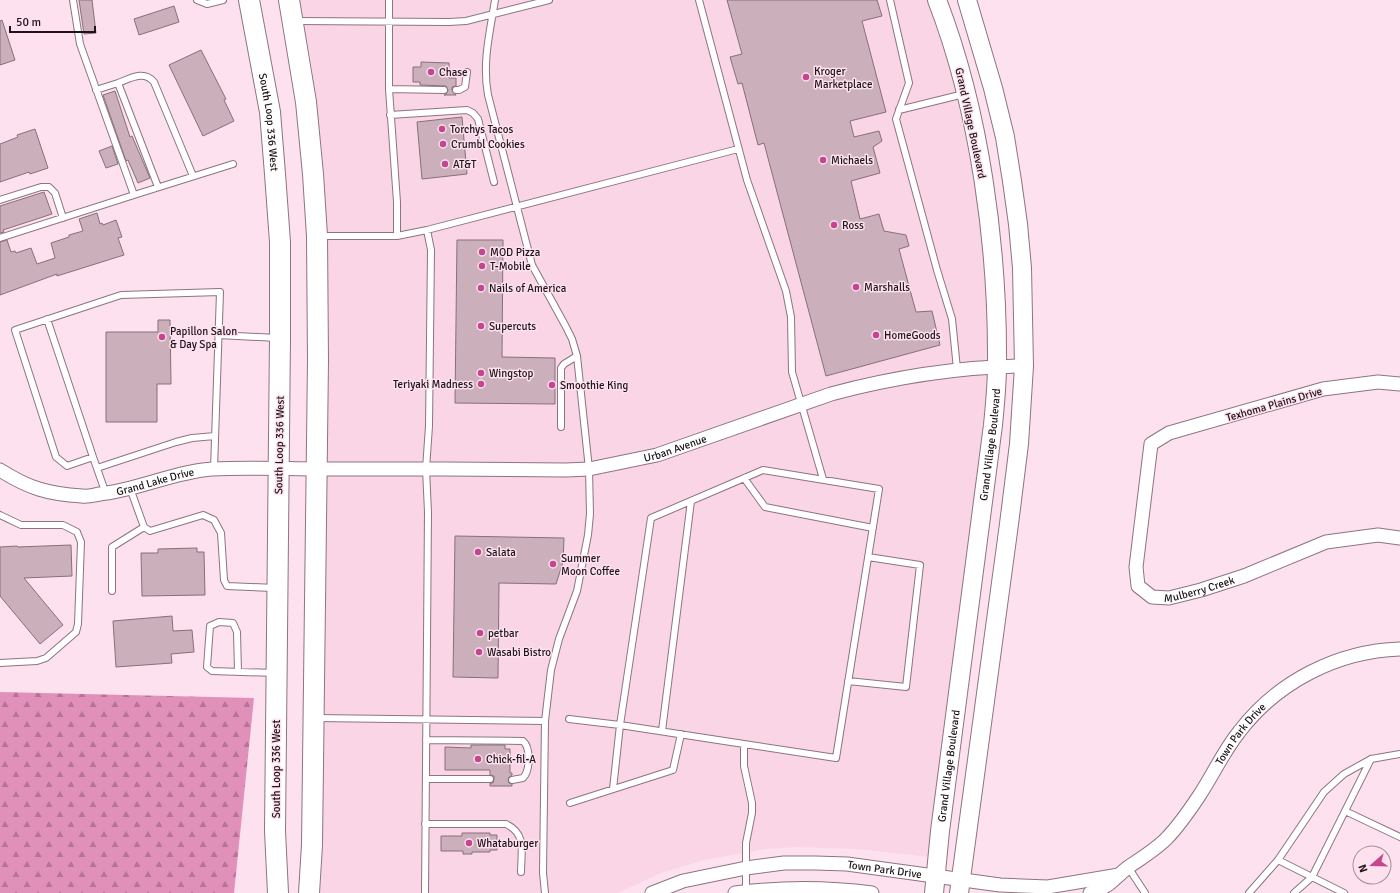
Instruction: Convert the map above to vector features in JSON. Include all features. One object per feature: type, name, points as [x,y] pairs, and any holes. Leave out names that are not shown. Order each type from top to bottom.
[{"type":"main road","name":"South Loop 336 West","points":[[249,0],[270,112],[276,174],[280,242],[275,831],[278,893]]},
{"type":"main road","points":[[289,0],[294,22],[306,102],[317,236],[314,718],[312,845],[309,893]]},
{"type":"street","name":"Grand Village Boulevard","points":[[935,884],[940,831],[993,425],[998,366],[994,266],[990,223],[975,132],[959,68],[937,0]]},
{"type":"street","points":[[960,886],[1019,444],[1024,366],[1023,289],[1018,224],[1005,137],[993,88],[967,0]]},
{"type":"street","points":[[966,94],[993,88]]},
{"type":"street","name":"Urban Avenue","points":[[316,469],[589,469],[657,455],[831,394],[888,380],[957,369],[1024,366]]},
{"type":"street","name":"Texhoma Plains Drive","points":[[1151,444],[1169,433],[1323,389],[1378,382],[1400,384]]},
{"type":"street","name":"Mulberry Creek","points":[[1151,444],[1136,567],[1138,586],[1152,598],[1169,598],[1201,590],[1244,576],[1326,542],[1378,535],[1400,538]]},
{"type":"street","name":"Grand Lake Drive","points":[[0,470],[17,481],[54,494],[84,496],[106,494],[183,473],[214,469],[316,469]]},
{"type":"street","points":[[981,520],[1009,524]]},
{"type":"street","name":"Town Park Drive","points":[[1090,893],[1108,885],[1123,871],[1165,840],[1200,796],[1239,732],[1264,704],[1288,685],[1316,669],[1340,660],[1365,653],[1400,650]]},
{"type":"street","points":[[959,692],[986,696]]},
{"type":"street","name":"Town Park Drive","points":[[652,893],[684,881],[746,868],[784,863],[847,864],[935,884],[960,886],[1000,885],[1048,887],[1123,871]]},
{"type":"street","points":[[742,892],[786,889],[872,893]]},
{"type":"lane","points":[[73,0],[80,44],[134,195]]},
{"type":"lane","points":[[196,0],[207,4],[223,0]]},
{"type":"lane","points":[[389,0],[390,21],[388,89],[397,202],[397,236]]},
{"type":"lane","points":[[496,0],[486,50],[486,83],[489,101],[532,265],[572,339],[577,356],[589,469],[590,514],[588,535],[577,590],[559,638],[551,670],[545,722],[543,873],[545,893]]},
{"type":"lane","points":[[294,22],[460,21],[493,15],[549,0]]},
{"type":"lane","points":[[699,0],[738,149],[756,207],[786,291],[791,317],[792,372],[823,479]]},
{"type":"lane","points":[[890,0],[909,83],[896,119],[937,270],[952,319],[957,369]]},
{"type":"lane","points":[[456,90],[465,87],[467,72]]},
{"type":"lane","points":[[96,90],[145,75],[149,76],[154,82],[193,176]]},
{"type":"lane","points":[[118,83],[158,187]]},
{"type":"lane","points":[[388,89],[444,90]]},
{"type":"lane","points":[[899,110],[966,94]]},
{"type":"lane","points":[[390,115],[467,110],[473,113],[478,119],[494,182]]},
{"type":"lane","points":[[317,236],[397,236],[427,230],[738,149]]},
{"type":"lane","points":[[0,238],[233,164]]},
{"type":"lane","points":[[0,200],[41,187],[48,187],[55,193],[63,218]]},
{"type":"lane","points":[[425,893],[428,512],[426,469],[429,426],[431,250],[427,230]]},
{"type":"lane","points":[[93,457],[67,466],[56,457],[15,330],[120,295],[220,292],[214,469]]},
{"type":"lane","points":[[47,319],[106,494]]},
{"type":"lane","points":[[218,335],[280,338]]},
{"type":"lane","points":[[561,427],[561,368],[564,364],[577,356]]},
{"type":"lane","points":[[97,468],[176,442],[192,438],[215,436]]},
{"type":"lane","points":[[569,719],[620,725],[662,731],[836,758],[879,489],[763,470],[651,518],[620,725],[613,789]]},
{"type":"lane","points":[[744,478],[765,507],[873,528]]},
{"type":"lane","points":[[130,488],[144,527],[150,531],[203,515],[214,520],[221,533],[224,580],[227,586],[277,588]]},
{"type":"lane","points":[[662,731],[692,501]]},
{"type":"lane","points":[[0,515],[21,526],[63,525],[77,532],[81,542],[78,624],[76,632],[46,658],[37,661],[0,663]]},
{"type":"lane","points":[[112,591],[112,547],[144,527]]},
{"type":"lane","points":[[848,681],[906,687],[920,565],[868,557]]},
{"type":"lane","points":[[238,672],[237,632],[233,623],[219,622],[210,626],[207,667],[212,671],[238,672],[277,673]]},
{"type":"lane","points":[[314,718],[545,722]]},
{"type":"lane","points":[[570,803],[673,770],[681,734]]},
{"type":"lane","points":[[426,740],[523,741],[527,744],[528,748],[527,771],[523,778],[512,780]]},
{"type":"lane","points":[[742,892],[746,868],[746,843],[752,813],[752,803],[744,766],[744,744]]},
{"type":"lane","points":[[1249,893],[1278,860],[1324,792],[1344,774],[1371,759],[1400,754]]},
{"type":"lane","points":[[1294,893],[1312,877],[1371,759]]},
{"type":"lane","points":[[426,779],[490,779]]},
{"type":"lane","points":[[1345,811],[1400,837]]},
{"type":"lane","points":[[425,824],[506,824],[514,828],[521,841],[521,872]]},
{"type":"lane","points":[[1278,860],[1344,893]]},
{"type":"lane","points":[[1123,871],[1145,893]]},
{"type":"shaded area","points":[[299,0],[932,0],[967,119],[988,256],[993,391],[931,857],[856,849],[797,847],[766,849],[704,860],[661,873],[618,893],[318,893],[326,262],[323,159],[311,60]]},
{"type":"green space","points":[[0,692],[254,698],[234,893],[0,893]]},
{"type":"building","points":[[79,0],[92,0],[96,33],[84,34]]},
{"type":"building","points":[[727,0],[877,0],[882,16],[862,21],[886,112],[850,121],[854,137],[879,131],[882,141],[873,147],[880,173],[851,181],[860,219],[879,214],[884,231],[906,235],[909,246],[899,249],[916,312],[932,311],[940,345],[826,376],[764,143],[758,145],[742,83],[738,84],[730,57],[742,54]]},
{"type":"building","points":[[174,6],[179,22],[139,35],[134,19]]},
{"type":"building","points":[[2,20],[15,60],[0,65],[0,21]]},
{"type":"building","points":[[201,50],[226,99],[224,100],[234,121],[203,136],[169,65]]},
{"type":"building","name":"Chase","points":[[421,62],[449,63],[449,78],[456,78],[456,86],[452,87],[452,90],[456,95],[444,95],[448,90],[446,86],[420,85],[420,82],[413,82],[413,67],[421,67]]},
{"type":"building","points":[[115,91],[130,137],[132,136],[150,178],[138,183],[128,160],[126,161],[103,95]]},
{"type":"building","points":[[462,117],[467,174],[422,179],[417,122]]},
{"type":"building","points":[[35,129],[48,168],[30,174],[29,172],[0,182],[0,144],[18,137],[17,135]]},
{"type":"building","points":[[112,146],[118,164],[106,168],[99,151]]},
{"type":"building","points":[[44,192],[52,214],[3,230],[4,232],[0,233],[0,206]]},
{"type":"building","points":[[97,213],[100,224],[102,223],[103,225],[116,220],[122,237],[118,238],[124,255],[57,276],[57,274],[0,295],[0,242],[7,240],[11,252],[15,251],[16,253],[31,248],[37,264],[55,258],[51,243],[83,231],[79,219]]},
{"type":"building","points":[[457,240],[503,240],[502,357],[555,358],[555,404],[455,403]]},
{"type":"building","points":[[158,320],[170,320],[171,384],[157,384],[157,422],[106,422],[106,332],[158,332]]},
{"type":"building","points":[[455,536],[564,538],[563,562],[556,584],[499,583],[498,678],[453,677]]},
{"type":"building","points":[[71,545],[72,576],[24,578],[63,625],[40,644],[0,596],[0,547]]},
{"type":"building","points":[[197,548],[197,552],[204,552],[205,595],[142,596],[141,553],[158,553],[158,549]]},
{"type":"building","points":[[172,616],[173,631],[192,630],[194,652],[171,654],[172,663],[116,667],[113,621]]},
{"type":"building","name":"Chick-fil-A","points":[[471,745],[505,745],[505,749],[510,749],[510,773],[512,773],[512,775],[508,780],[512,786],[490,786],[490,783],[493,783],[494,776],[490,775],[490,770],[445,770],[445,747],[471,748]]},
{"type":"building","name":"Whataburger","points":[[462,833],[490,833],[490,835],[497,835],[497,850],[490,850],[490,852],[472,852],[472,854],[463,854],[463,851],[441,851],[441,836],[462,836]]},
{"type":"place","name":"Chase","points":[[431,72]]},
{"type":"place","name":"Kroger Marketplace","points":[[806,77]]},
{"type":"place","name":"Torchys Tacos","points":[[442,129]]},
{"type":"place","name":"Crumbl Cookies","points":[[443,144]]},
{"type":"place","name":"Michaels","points":[[823,160]]},
{"type":"place","name":"AT&T","points":[[445,164]]},
{"type":"place","name":"Ross","points":[[834,225]]},
{"type":"place","name":"MOD Pizza","points":[[482,252]]},
{"type":"place","name":"T-Mobile","points":[[482,266]]},
{"type":"place","name":"Marshalls","points":[[856,287]]},
{"type":"place","name":"Nails of America","points":[[481,288]]},
{"type":"place","name":"Supercuts","points":[[481,326]]},
{"type":"place","name":"HomeGoods","points":[[876,335]]},
{"type":"place","name":"Papillon Salon & Day Spa","points":[[162,337]]},
{"type":"place","name":"Wingstop","points":[[481,373]]},
{"type":"place","name":"Teriyaki Madness","points":[[481,384]]},
{"type":"place","name":"Smoothie King","points":[[552,385]]},
{"type":"place","name":"Salata","points":[[478,552]]},
{"type":"place","name":"Summer Moon Coffee","points":[[553,564]]},
{"type":"place","name":"petbar","points":[[480,633]]},
{"type":"place","name":"Wasabi Bistro","points":[[479,652]]},
{"type":"place","name":"Chick-fil-A","points":[[478,759]]},
{"type":"place","name":"Whataburger","points":[[469,843]]}]
